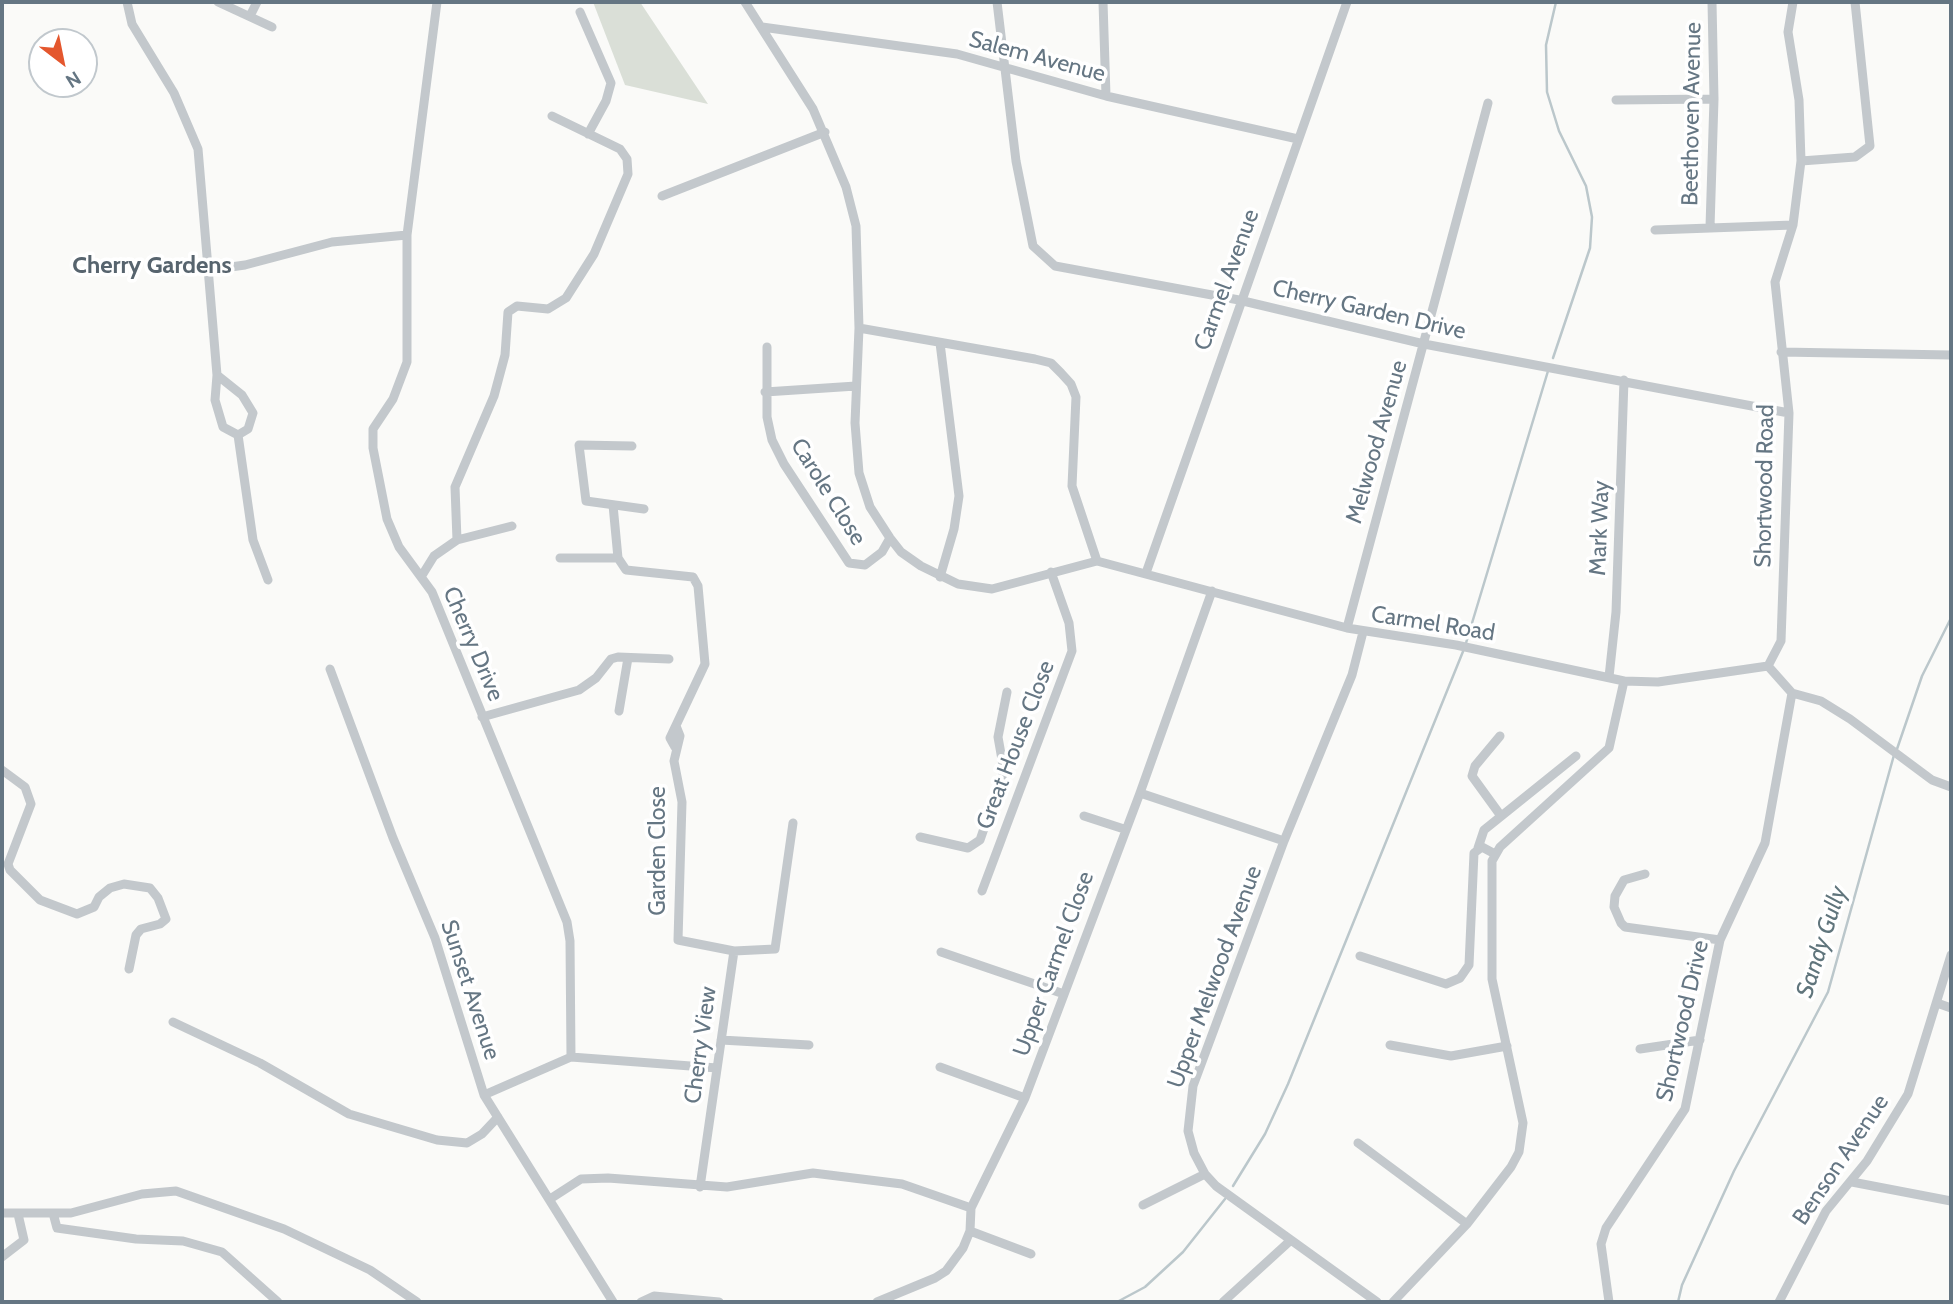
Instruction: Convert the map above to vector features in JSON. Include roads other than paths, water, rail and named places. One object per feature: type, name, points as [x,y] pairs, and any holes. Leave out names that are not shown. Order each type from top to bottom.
[{"type":"street","points":[[127,2],[132,24],[193,133],[202,183],[218,375],[215,400],[219,419],[229,432],[238,435],[248,429],[253,414],[242,395],[218,375]]},
{"type":"street","points":[[218,2],[272,27]]},
{"type":"street","points":[[250,16],[257,2]]},
{"type":"street","name":"Cherry Drive","points":[[437,2],[407,235],[407,362],[397,390],[373,429],[373,448],[387,519],[399,547],[432,592],[567,922],[570,941],[571,1057]]},
{"type":"street","points":[[745,2],[790,68],[825,132],[846,187],[856,226],[859,328],[855,423],[862,489],[890,538],[901,552],[940,578],[958,584],[992,589],[1097,561],[1072,486],[1076,397],[1072,384],[1051,363],[859,328]]},
{"type":"street","name":"Cherry Garden Drive","points":[[997,2],[1016,161],[1033,246],[1055,266],[1239,300],[1424,344],[1789,413]]},
{"type":"street","points":[[1102,2],[1105,96]]},
{"type":"street","name":"Carmel Avenue","points":[[1146,573],[1239,300],[1347,2]]},
{"type":"street","name":"Beethoven Avenue","points":[[1710,227],[1714,99],[1712,2]]},
{"type":"street","name":"Shortwood Road","points":[[1768,666],[1780,641],[1789,413],[1775,282],[1793,225],[1801,162],[1799,100],[1788,32],[1793,2]]},
{"type":"street","points":[[1801,162],[1855,157],[1870,146],[1855,2]]},
{"type":"street","points":[[580,12],[611,83],[606,101],[588,134]]},
{"type":"street","name":"Salem Avenue","points":[[762,27],[957,54],[1105,96],[1298,139]]},
{"type":"street","points":[[1616,100],[1714,99]]},
{"type":"street","name":"Melwood Avenue","points":[[1346,628],[1488,103]]},
{"type":"street","points":[[457,540],[455,487],[494,396],[505,355],[508,312],[517,306],[548,309],[566,298],[594,254],[628,174],[627,159],[620,149],[552,116]]},
{"type":"street","points":[[662,196],[825,132]]},
{"type":"street","points":[[1655,230],[1793,225]]},
{"type":"street","points":[[209,270],[245,265],[332,242],[407,235]]},
{"type":"street","points":[[940,343],[959,496],[954,529],[940,578]]},
{"type":"street","name":"Carole Close","points":[[767,347],[765,392],[772,440],[784,464],[849,563],[865,565],[882,552],[890,538]]},
{"type":"street","points":[[1781,352],[1887,351],[1951,355]]},
{"type":"street","name":"Mark Way","points":[[1609,677],[1616,612],[1624,380]]},
{"type":"street","points":[[765,392],[856,386]]},
{"type":"street","points":[[238,435],[253,540],[268,580]]},
{"type":"street","points":[[632,446],[579,445],[586,501],[644,509]]},
{"type":"street","points":[[560,558],[618,558],[614,505]]},
{"type":"street","points":[[421,577],[434,556],[457,540],[512,526]]},
{"type":"street","name":"Garden Close","points":[[618,558],[631,573],[690,577],[696,580],[705,664],[687,697],[676,726],[680,736],[675,747],[674,761],[682,802],[677,937],[682,943],[734,951]]},
{"type":"street","name":"Carmel Road","points":[[1097,561],[1363,632],[1456,645],[1624,681],[1658,682],[1768,666]]},
{"type":"street","name":"Great House Close","points":[[982,891],[1072,651],[1069,623],[1051,572]]},
{"type":"street","name":"Upper Carmel Close","points":[[877,1302],[919,1287],[946,1271],[963,1248],[970,1231],[971,1208],[1024,1098],[1124,829],[1140,793],[1212,591]]},
{"type":"street","name":"Upper Melwood Avenue","points":[[1363,632],[1352,675],[1283,841],[1193,1086],[1188,1131],[1194,1153],[1205,1174],[1216,1186],[1377,1302]]},
{"type":"street","points":[[619,711],[628,658]]},
{"type":"street","points":[[482,717],[579,690],[596,678],[611,659],[669,659]]},
{"type":"street","points":[[1768,666],[1792,693],[1821,701],[1850,719],[1932,780],[1951,787]]},
{"type":"street","name":"Sunset Avenue","points":[[330,669],[393,838],[435,938],[484,1095],[613,1302]]},
{"type":"street","points":[[1393,1302],[1467,1224],[1511,1167],[1523,1137],[1524,1123],[1492,979],[1491,870],[1495,853],[1609,747],[1624,681]]},
{"type":"street","points":[[920,837],[971,848],[979,840],[1004,771],[998,737],[1007,692]]},
{"type":"street","name":"Shortwood Drive","points":[[1609,1302],[1601,1244],[1606,1228],[1678,1123],[1689,1096],[1720,940],[1765,843],[1792,693]]},
{"type":"street","points":[[1500,736],[1475,766],[1472,776],[1501,816]]},
{"type":"street","points":[[1360,956],[1446,984],[1460,978],[1469,965],[1474,853],[1481,834],[1576,756]]},
{"type":"street","points":[[2,770],[25,787],[31,804],[8,863],[10,870],[40,900],[77,914],[94,907],[99,897],[110,888],[124,884],[150,888],[158,898],[166,919],[160,924],[141,929],[136,935],[130,970]]},
{"type":"street","points":[[1140,793],[1283,841]]},
{"type":"street","points":[[991,812],[1009,819]]},
{"type":"street","points":[[1084,816],[1124,829]]},
{"type":"street","points":[[734,951],[775,949],[793,823]]},
{"type":"street","points":[[1478,848],[1495,853]]},
{"type":"street","points":[[1645,874],[1624,880],[1615,896],[1614,907],[1625,927],[1720,940]]},
{"type":"street","name":"Cherry View","points":[[700,1186],[734,951]]},
{"type":"street","points":[[941,953],[1064,995]]},
{"type":"street","name":"Benson Avenue","points":[[1779,1302],[1826,1211],[1852,1182],[1892,1125],[1908,1094],[1951,954]]},
{"type":"street","points":[[1937,1003],[1951,1008]]},
{"type":"street","points":[[173,1022],[260,1063],[349,1114],[436,1140],[467,1143],[482,1135],[498,1117]]},
{"type":"street","points":[[721,1040],[809,1045]]},
{"type":"street","points":[[1640,1049],[1700,1040]]},
{"type":"street","points":[[1390,1045],[1451,1056],[1507,1046]]},
{"type":"street","points":[[484,1095],[571,1057],[717,1068]]},
{"type":"street","points":[[940,1067],[1024,1098]]},
{"type":"street","points":[[1358,1143],[1467,1224]]},
{"type":"street","points":[[550,1199],[581,1179],[608,1178],[727,1187],[813,1173],[902,1184],[971,1208]]},
{"type":"street","points":[[1143,1205],[1205,1174]]},
{"type":"street","points":[[1852,1182],[1951,1201]]},
{"type":"street","points":[[2,1213],[71,1213],[142,1194],[176,1191],[284,1229],[370,1270],[416,1302]]},
{"type":"street","points":[[53,1213],[57,1228],[136,1240],[183,1241],[222,1252],[278,1302]]},
{"type":"street","points":[[2,1257],[24,1240],[18,1214]]},
{"type":"street","points":[[970,1231],[1031,1254]]},
{"type":"street","points":[[1223,1302],[1291,1240]]},
{"type":"street","points":[[641,1302],[654,1296],[719,1302]]},
{"type":"waterway","points":[[1553,358],[1590,248],[1592,217],[1586,186],[1559,131],[1547,92],[1546,45],[1556,2]]},
{"type":"waterway","points":[[1466,643],[1548,371]]},
{"type":"waterway","name":"Sandy Gully","points":[[1897,749],[1922,676],[1951,618]]},
{"type":"waterway","points":[[1233,1186],[1265,1134],[1288,1084],[1464,649]]},
{"type":"waterway","name":"Sandy Gully","points":[[1678,1302],[1682,1285],[1734,1171],[1828,992],[1894,755]]},
{"type":"waterway","points":[[1117,1302],[1145,1287],[1183,1252],[1225,1199]]},
{"type":"district","name":"Cherry Gardens","points":[[152,266]]}]
